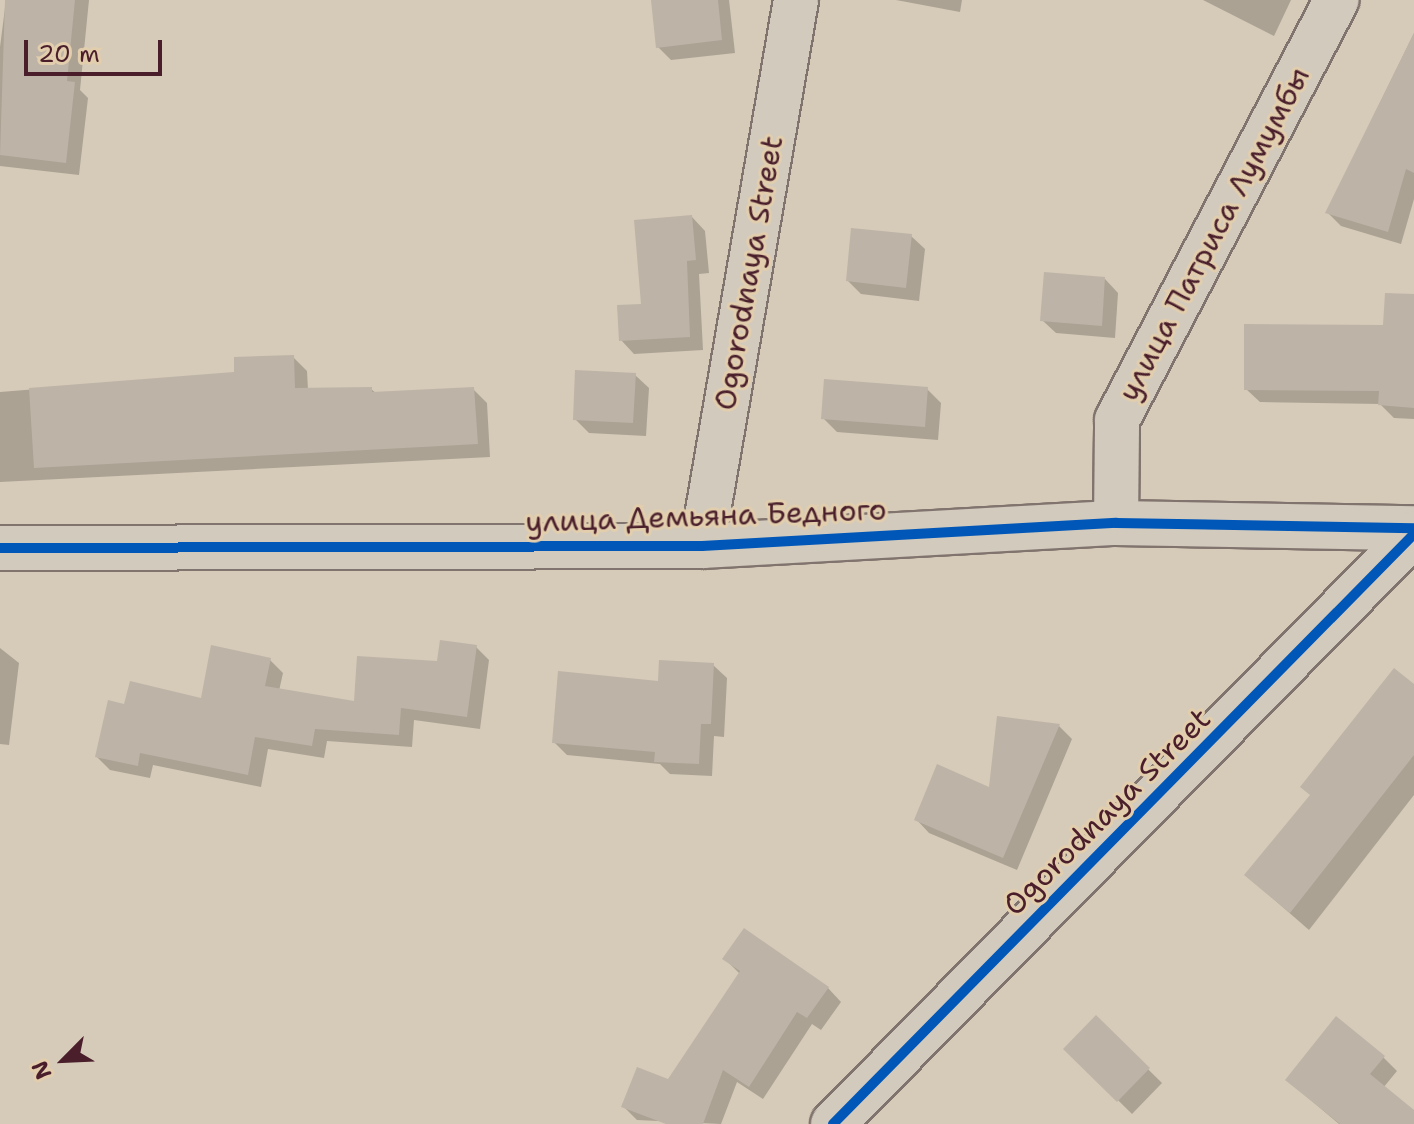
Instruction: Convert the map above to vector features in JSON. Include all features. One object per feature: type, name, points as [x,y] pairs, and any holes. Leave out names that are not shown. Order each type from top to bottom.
[{"type":"street","name":"Ogorodnaya Street","points":[[702,546],[796,0]]},
{"type":"street","name":"улица Патриса Лумумбы","points":[[1116,523],[1117,420],[1337,0]]},
{"type":"street","name":"улица Демьяна Бедного","points":[[0,548],[702,546],[1116,523],[1414,528]]},
{"type":"street","name":"Ogorodnaya Street","points":[[833,1124],[1414,534]]},
{"type":"building","points":[[5,0],[75,0],[67,81],[75,82],[66,163],[0,155]]},
{"type":"building","points":[[651,0],[718,0],[722,40],[656,48]]},
{"type":"building","points":[[1414,33],[1414,173],[1406,169],[1388,232],[1325,213]]},
{"type":"building","points":[[692,215],[696,260],[687,261],[690,337],[619,341],[617,305],[641,304],[634,220]]},
{"type":"building","points":[[851,228],[912,234],[906,288],[846,281]]},
{"type":"building","points":[[1044,272],[1105,277],[1102,326],[1040,321]]},
{"type":"building","points":[[1385,293],[1414,294],[1414,408],[1378,405],[1379,391],[1244,390],[1244,324],[1383,325]]},
{"type":"building","points":[[294,355],[295,388],[372,387],[372,392],[474,387],[478,444],[34,468],[29,388],[234,372],[234,357]]},
{"type":"building","points":[[575,370],[636,373],[633,423],[573,420]]},
{"type":"building","points":[[824,379],[928,387],[925,427],[821,419]]},
{"type":"building","points":[[440,640],[477,645],[467,717],[401,708],[399,735],[315,729],[312,746],[255,737],[248,775],[140,753],[138,766],[95,757],[108,700],[124,704],[130,681],[201,698],[211,645],[271,658],[265,686],[354,701],[357,656],[437,661]]},
{"type":"building","points":[[659,660],[714,663],[711,724],[701,724],[699,764],[654,762],[655,752],[552,743],[558,671],[658,681]]},
{"type":"building","points":[[1394,668],[1414,684],[1414,755],[1290,913],[1244,875],[1310,795],[1300,787]]},
{"type":"building","points":[[997,716],[1060,724],[1003,858],[914,820],[937,764],[989,787]]},
{"type":"building","points":[[744,928],[829,987],[807,1018],[797,1012],[749,1087],[723,1070],[703,1124],[666,1124],[621,1107],[637,1067],[668,1079],[740,971],[722,959]]},
{"type":"building","points":[[1096,1015],[1150,1068],[1117,1102],[1063,1049]]},
{"type":"building","points":[[1336,1016],[1385,1056],[1370,1074],[1414,1110],[1414,1124],[1340,1124],[1285,1080]]},
{"type":"cycle path","points":[[0,548],[702,546],[1116,523],[1414,528]]},
{"type":"cycle path","points":[[833,1124],[1414,534]]}]
